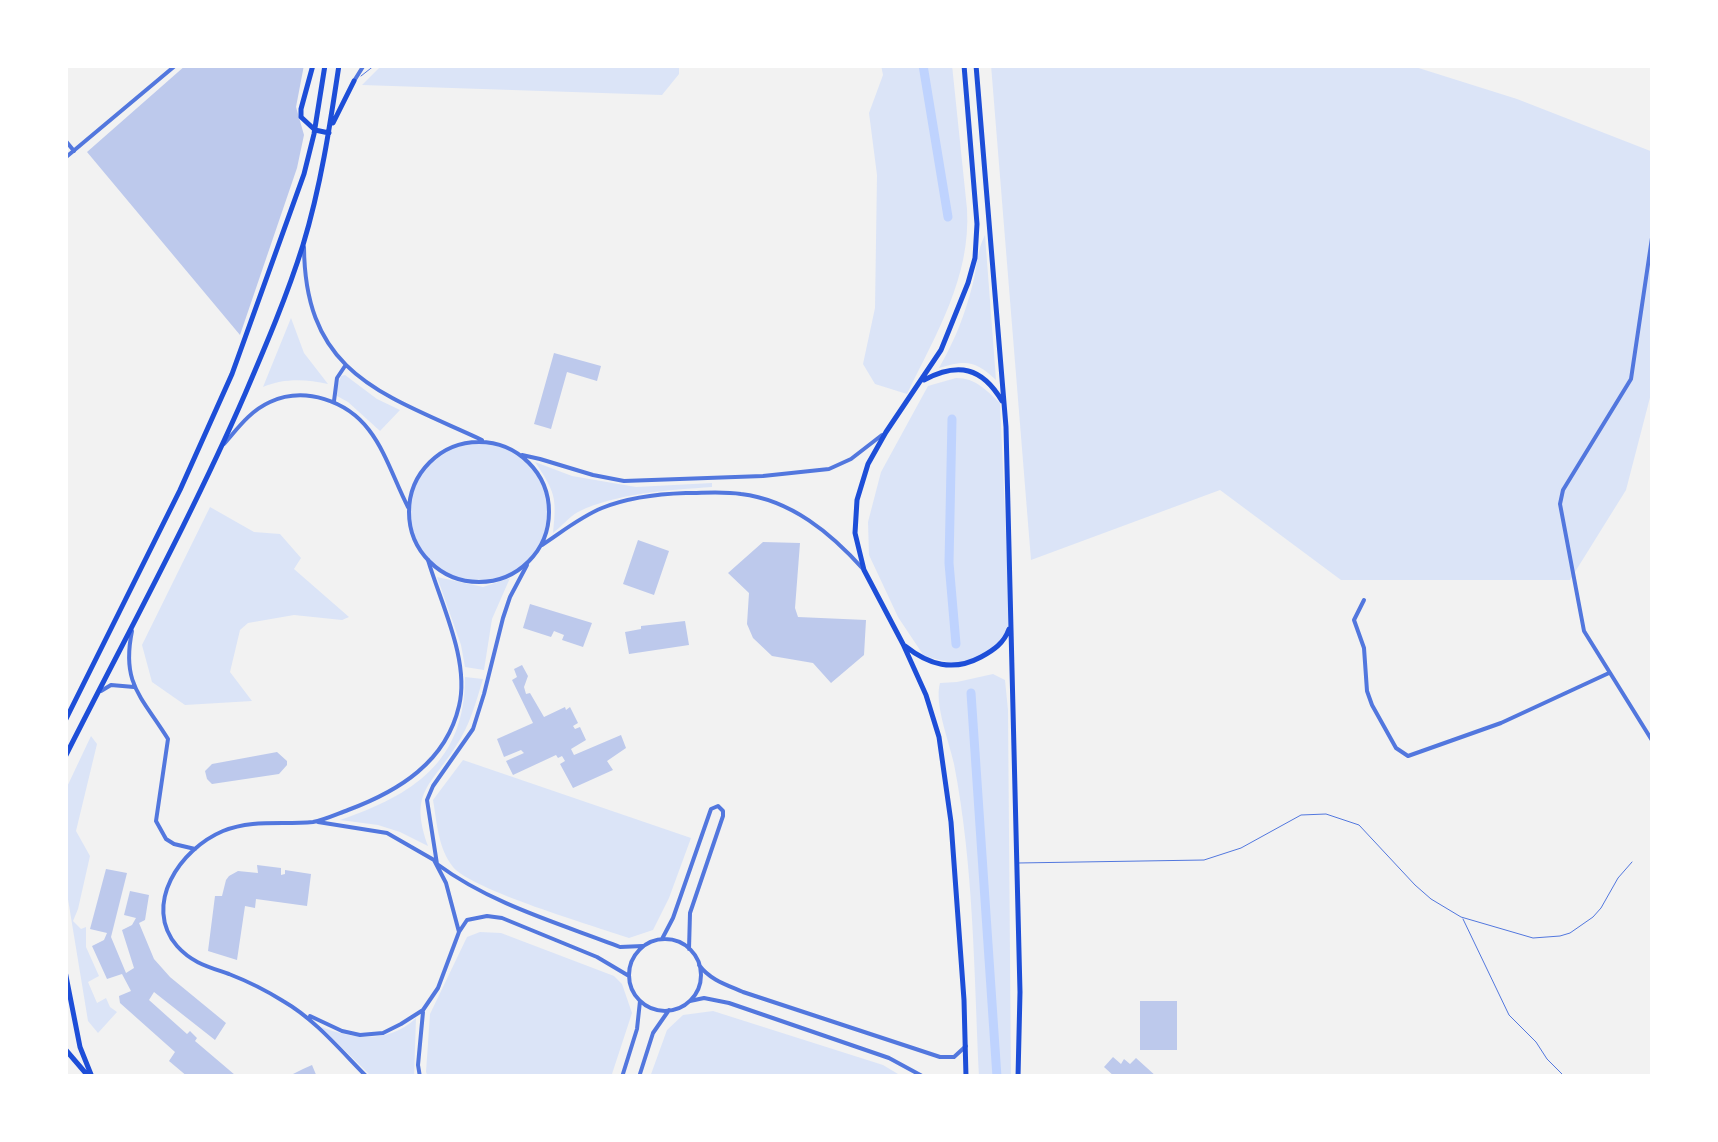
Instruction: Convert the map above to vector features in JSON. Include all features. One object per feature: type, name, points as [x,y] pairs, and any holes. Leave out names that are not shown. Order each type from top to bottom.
[{"type":"main road","points":[[313,65],[301,109],[304,122],[314,130],[329,131]]},
{"type":"main road","points":[[66,716],[180,490],[232,374],[304,174],[325,65]]},
{"type":"main road","points":[[65,757],[221,448],[283,305],[318,190],[339,65]]},
{"type":"main road","points":[[964,65],[977,224],[975,258],[941,350],[868,464],[857,500],[855,534],[864,570],[926,695],[938,737],[951,822],[966,1077]]},
{"type":"main road","points":[[976,65],[1004,404],[1020,992],[1018,1077]]},
{"type":"main road","points":[[329,131],[354,81]]},
{"type":"main road","points":[[920,382],[946,370],[969,370],[995,388],[1004,404]]},
{"type":"main road","points":[[903,644],[934,663],[956,666],[996,648],[1011,624]]},
{"type":"main road","points":[[65,970],[90,1077]]},
{"type":"main road","points":[[65,1048],[90,1077]]},
{"type":"street","points":[[65,158],[176,65]]},
{"type":"street","points":[[354,81],[364,65]]},
{"type":"street","points":[[65,140],[74,151]]},
{"type":"street","points":[[1653,230],[1632,379],[1560,500],[1581,623],[1653,742]]},
{"type":"street","points":[[304,243],[306,285],[316,321],[345,366],[374,388],[520,455],[537,473],[548,500],[548,528],[542,545]]},
{"type":"street","points":[[334,402],[337,378],[345,366]]},
{"type":"street","points":[[221,448],[242,422],[269,402],[295,397],[324,398],[344,406],[368,428],[409,510],[415,540],[428,560],[462,671],[454,725],[441,748],[413,778],[392,791],[315,822]]},
{"type":"street","points":[[520,455],[624,481],[762,476],[829,469],[851,459],[886,432]]},
{"type":"street","points":[[409,510],[413,489],[436,456],[450,448],[486,442]]},
{"type":"street","points":[[459,932],[446,883],[436,864],[427,800],[432,786],[472,729],[502,618],[526,565],[542,545],[587,516],[624,500],[676,494],[743,494],[768,500],[800,515],[844,547],[864,570]]},
{"type":"street","points":[[428,560],[448,575],[479,583],[504,578],[526,565]]},
{"type":"street","points":[[1364,600],[1354,620],[1366,657],[1368,691],[1384,730],[1396,748],[1408,756],[1501,723],[1609,673]]},
{"type":"street","points":[[133,626],[128,661],[134,687],[168,739],[156,821],[166,839],[195,850]]},
{"type":"street","points":[[97,694],[111,685],[134,687]]},
{"type":"street","points":[[662,939],[673,918],[710,809],[718,806],[723,816],[690,912],[689,948],[705,973],[744,992],[940,1058],[954,1057],[966,1046]]},
{"type":"street","points":[[629,976],[598,957],[502,918],[477,917],[467,920],[459,932],[438,988],[423,1010],[373,1035],[342,1030],[305,1015],[232,975],[195,962],[169,935],[162,908],[167,887],[177,871],[195,850],[219,833],[256,823],[315,822],[388,834],[425,854],[468,886],[620,947],[642,946],[662,939],[689,948]]},
{"type":"street","points":[[642,946],[630,965],[629,976],[630,985],[648,1007],[669,1010],[690,1000],[697,990],[699,965]]},
{"type":"street","points":[[690,1000],[713,999],[729,1004],[889,1058],[924,1077]]},
{"type":"street","points":[[622,1077],[640,1001]]},
{"type":"street","points":[[420,1077],[423,1010]]},
{"type":"street","points":[[639,1077],[656,1026],[669,1010]]},
{"type":"street","points":[[305,1015],[367,1077]]},
{"type":"lane","points":[[354,81],[375,65]]},
{"type":"lane","points":[[1015,863],[1204,860],[1241,848],[1301,815],[1326,814],[1359,825],[1431,899],[1461,916],[1533,938],[1560,936],[1578,928],[1596,913],[1632,862]]},
{"type":"lane","points":[[1461,916],[1509,1015],[1565,1077]]},
{"type":"shaded area","points":[[679,65],[679,74],[662,95],[362,85],[379,68]]},
{"type":"shaded area","points":[[881,65],[952,65],[967,209],[967,234],[957,282],[907,394],[875,384],[863,364],[875,308],[877,175],[869,113],[883,75]]},
{"type":"shaded area","points":[[991,65],[1409,65],[1517,99],[1653,152],[1653,386],[1626,490],[1570,580],[1341,580],[1220,490],[1031,560]]},
{"type":"shaded area","points":[[985,235],[996,380],[970,364],[939,368],[963,317]]},
{"type":"shaded area","points":[[291,318],[304,353],[328,384],[295,380],[263,387]]},
{"type":"shaded area","points":[[341,376],[377,399],[400,410],[380,431],[337,396]]},
{"type":"shaded area","points":[[956,378],[975,382],[1000,403],[1010,626],[990,653],[963,666],[924,656],[898,617],[869,555],[868,522],[881,472],[928,386]]},
{"type":"shaded area","points":[[480,442],[507,448],[529,463],[544,485],[550,512],[544,539],[529,561],[507,576],[480,582],[453,576],[431,561],[416,539],[410,512],[416,485],[431,463],[453,448]]},
{"type":"shaded area","points":[[535,462],[572,476],[636,487],[712,483],[712,487],[609,500],[578,512],[553,533],[553,495]]},
{"type":"shaded area","points":[[210,507],[254,532],[280,534],[301,558],[294,569],[349,617],[342,620],[294,615],[248,623],[240,630],[230,672],[252,701],[185,705],[152,682],[142,645]]},
{"type":"shaded area","points":[[437,577],[483,587],[510,578],[492,619],[484,670],[465,667]]},
{"type":"shaded area","points":[[993,674],[1005,680],[1008,710],[1011,1077],[979,1077],[966,842],[939,701],[940,683]]},
{"type":"shaded area","points":[[465,677],[483,679],[465,730],[425,791],[421,813],[428,846],[378,825],[340,820],[390,799],[430,771],[456,732]]},
{"type":"shaded area","points":[[91,736],[97,744],[76,831],[90,856],[73,921],[81,929],[86,927],[86,947],[99,976],[88,982],[97,1003],[106,998],[117,1012],[98,1033],[88,1021],[65,881],[65,791]]},
{"type":"shaded area","points":[[463,760],[691,838],[653,930],[629,938],[508,896],[453,867],[441,844],[433,800]]},
{"type":"shaded area","points":[[480,932],[501,933],[614,976],[622,984],[632,1013],[611,1077],[428,1077],[430,1014],[467,937]]},
{"type":"shaded area","points":[[713,1011],[883,1065],[903,1077],[650,1077],[667,1030],[683,1015]]},
{"type":"shaded area","points":[[416,1018],[414,1077],[372,1077],[321,1027],[370,1037],[394,1032]]},
{"type":"building","points":[[186,65],[304,65],[296,107],[304,135],[297,168],[240,335],[87,152]]},
{"type":"building","points":[[554,353],[601,366],[597,381],[567,372],[551,429],[534,424]]},
{"type":"building","points":[[638,540],[669,551],[654,595],[623,584]]},
{"type":"building","points":[[763,542],[800,543],[795,608],[798,617],[866,620],[864,655],[831,683],[813,663],[772,656],[753,638],[747,624],[749,593],[728,573]]},
{"type":"building","points":[[530,604],[592,623],[583,647],[562,640],[564,635],[554,631],[551,637],[523,628]]},
{"type":"building","points":[[685,621],[689,645],[629,654],[625,632],[641,626]]},
{"type":"building","points":[[522,665],[528,676],[526,694],[530,693],[544,717],[570,707],[578,723],[573,726],[580,727],[586,740],[571,749],[574,755],[621,735],[626,748],[607,761],[613,770],[573,788],[560,764],[565,761],[556,755],[513,775],[506,761],[524,753],[521,750],[504,757],[497,739],[533,723],[512,680],[517,677],[514,669]]},
{"type":"building","points":[[277,752],[287,761],[279,774],[212,784],[207,779],[205,771],[212,764]]},
{"type":"building","points":[[257,865],[281,868],[281,875],[285,870],[311,874],[307,906],[256,899],[255,908],[245,906],[237,960],[208,951],[215,896],[222,896],[229,876],[238,871],[258,873]]},
{"type":"building","points":[[106,869],[127,873],[111,937],[126,973],[134,968],[122,930],[136,918],[124,915],[130,891],[149,895],[145,920],[139,923],[154,959],[226,1023],[215,1040],[154,992],[149,1000],[187,1034],[190,1031],[197,1038],[195,1041],[234,1077],[188,1077],[169,1061],[175,1052],[120,1003],[119,996],[131,991],[122,974],[107,979],[92,946],[104,940],[107,933],[90,929]]},
{"type":"building","points":[[1140,1001],[1177,1001],[1177,1050],[1140,1050]]},
{"type":"building","points":[[1113,1057],[1121,1064],[1124,1059],[1130,1064],[1136,1058],[1157,1077],[1115,1077],[1104,1067]]},
{"type":"building","points":[[312,1065],[317,1077],[287,1077],[303,1069]]},
{"type":"waterway","points":[[923,65],[948,217]]},
{"type":"waterway","points":[[952,419],[949,563],[956,644]]},
{"type":"waterway","points":[[971,693],[997,1077]]}]
